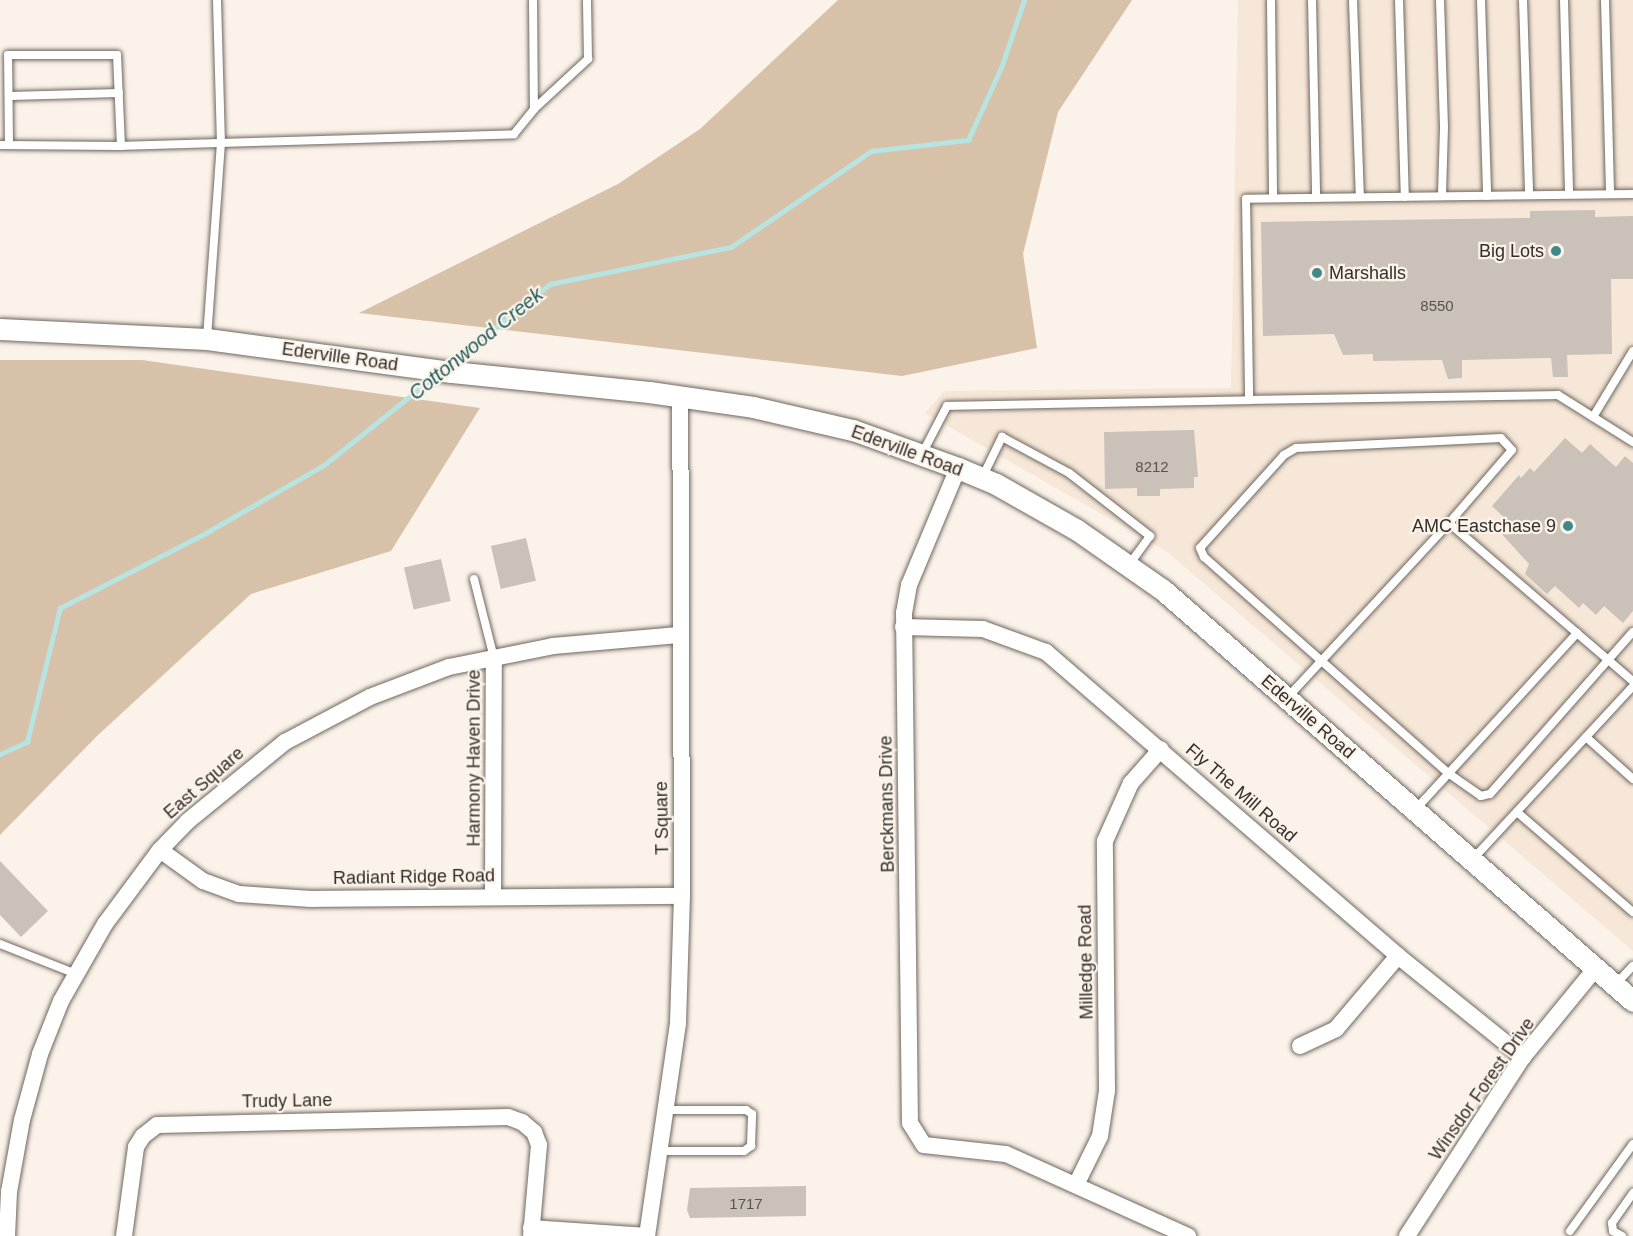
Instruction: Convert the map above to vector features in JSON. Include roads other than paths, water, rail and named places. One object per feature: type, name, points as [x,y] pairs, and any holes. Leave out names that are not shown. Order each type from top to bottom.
[{"type":"street","name":"Ederville Road","points":[[0,329],[207,339],[540,383],[680,397],[753,407],[853,430],[922,453],[982,478],[1077,530],[1130,564],[1287,698],[1633,1001]]},
{"type":"street","name":"T Square","points":[[647,1236],[657,1151],[666,1110],[678,1023],[682,896],[679,635],[680,397]]},
{"type":"street","name":"Berckmans Drive","points":[[958,468],[909,585],[903,627],[910,1123],[924,1145],[1006,1154],[1076,1185]]},
{"type":"street","name":"Fly The Mill Road","points":[[903,627],[983,629],[1027,642],[1059,662],[1398,956],[1523,1057]]},
{"type":"street","name":"East Square","points":[[7,1236],[9,1192],[22,1120],[40,1054],[61,1001],[105,924],[160,850],[240,776],[285,742],[370,697],[449,667],[553,646],[679,635]]},
{"type":"street","name":"Harmony Haven Drive","points":[[493,895],[494,658]]},
{"type":"street","name":"Milledge Road","points":[[1076,1185],[1100,1136],[1107,1091],[1105,841],[1131,783],[1161,749]]},
{"type":"street","name":"Radiant Ridge Road","points":[[160,850],[203,881],[239,894],[311,899],[493,895],[682,896]]},
{"type":"street","points":[[1300,1046],[1336,1029],[1398,956]]},
{"type":"street","name":"Winsdor Forest Drive","points":[[1407,1236],[1523,1057],[1595,969]]},
{"type":"street","name":"Trudy Lane","points":[[124,1236],[126,1198],[136,1147],[157,1125],[508,1117],[522,1122],[534,1132],[540,1160],[531,1232]]},
{"type":"street","points":[[1076,1185],[1188,1236]]},
{"type":"street","points":[[531,1232],[647,1236]]},
{"type":"lane","points":[[207,339],[221,144],[217,0]]},
{"type":"lane","points":[[533,0],[534,109]]},
{"type":"lane","points":[[122,146],[117,54],[8,55],[9,96],[4,145],[122,146],[221,144],[513,134],[534,109],[588,59],[587,0]]},
{"type":"lane","points":[[1271,0],[1272,198]]},
{"type":"lane","points":[[1312,0],[1316,198]]},
{"type":"lane","points":[[1353,0],[1360,197]]},
{"type":"lane","points":[[1399,0],[1405,197]]},
{"type":"lane","points":[[1440,0],[1444,127],[1442,196]]},
{"type":"lane","points":[[1481,0],[1487,196]]},
{"type":"lane","points":[[1523,0],[1529,195]]},
{"type":"lane","points":[[1564,0],[1569,194]]},
{"type":"lane","points":[[1605,0],[1610,194]]},
{"type":"lane","points":[[9,96],[119,93]]},
{"type":"lane","points":[[1249,400],[1246,199],[1633,194]]},
{"type":"lane","points":[[1593,417],[1633,351]]},
{"type":"lane","points":[[922,453],[947,406],[1558,395],[1633,442]]},
{"type":"lane","points":[[982,478],[1002,437],[1069,473],[1150,536],[1130,564]]},
{"type":"lane","points":[[1287,698],[1322,660],[1449,523],[1512,450],[1501,438],[1296,448],[1284,455],[1200,548],[1204,557],[1322,660],[1448,773],[1481,796],[1490,794],[1610,661],[1633,632]]},
{"type":"lane","points":[[1449,523],[1633,681]]},
{"type":"lane","points":[[474,579],[494,658]]},
{"type":"lane","points":[[1414,810],[1577,633]]},
{"type":"lane","points":[[1471,860],[1633,687]]},
{"type":"lane","points":[[1586,737],[1633,779]]},
{"type":"lane","points":[[1517,812],[1633,912]]},
{"type":"lane","points":[[0,944],[76,974]]},
{"type":"lane","points":[[1615,986],[1633,966]]},
{"type":"lane","points":[[657,1151],[744,1151],[751,1146],[752,1114],[746,1110],[666,1110]]},
{"type":"lane","points":[[1570,1231],[1633,1144]]},
{"type":"lane","points":[[1622,1236],[1613,1231],[1612,1223],[1633,1193]]},
{"type":"waterway","name":"Cottonwood Creek","points":[[450,364],[550,284],[731,247],[871,151],[968,140],[1001,68],[1024,0]]},
{"type":"waterway","name":"Cottonwood Creek","points":[[0,754],[27,742],[60,608],[204,534],[324,465],[434,377]]},
{"type":"place","name":"Big Lots","points":[[1556,251]]},
{"type":"place","name":"Marshalls","points":[[1317,273]]},
{"type":"place","name":"AMC Eastchase 9","points":[[1568,526]]}]
